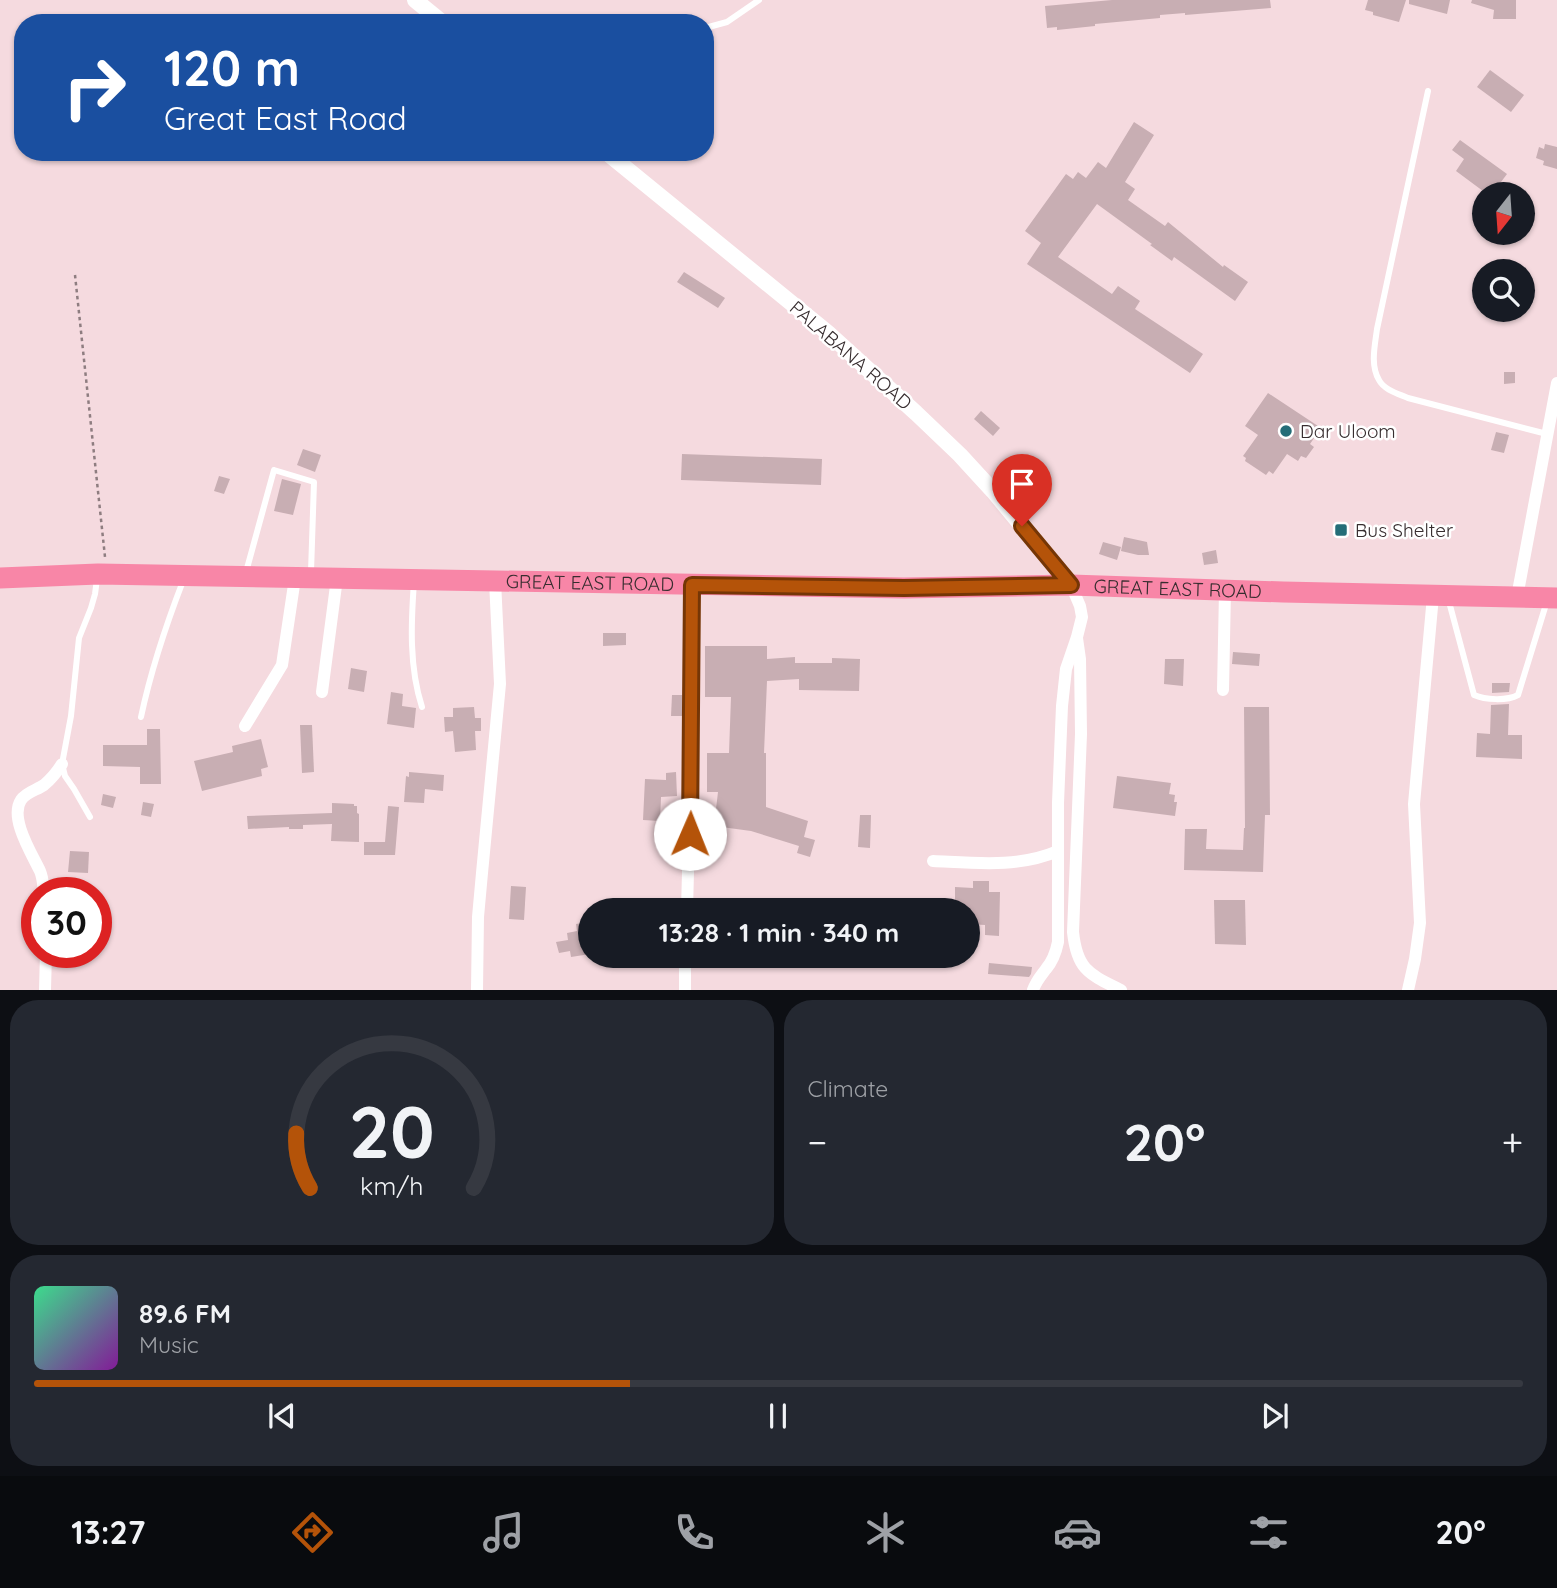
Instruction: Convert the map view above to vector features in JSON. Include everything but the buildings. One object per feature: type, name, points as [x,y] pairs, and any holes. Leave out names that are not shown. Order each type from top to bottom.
[{"type":"highway","name":"GREAT EAST ROAD","points":[[0,578],[102,574],[904,588],[1071,585],[1552,598]]},
{"type":"street","points":[[415,0],[432,14]]},
{"type":"street","name":"PALABANA ROAD","points":[[617,161],[828,333],[916,413],[993,491],[1071,585]]},
{"type":"street","points":[[1517,597],[1557,384]]},
{"type":"street","points":[[245,726],[282,665],[303,578]]},
{"type":"street","points":[[322,692],[337,578]]},
{"type":"street","points":[[477,989],[480,895],[500,684],[495,581]]},
{"type":"street","points":[[687,898],[692,585]]},
{"type":"street","points":[[1033,989],[1048,968],[1058,942],[1058,803],[1062,706],[1066,669],[1082,617],[1071,585]]},
{"type":"street","points":[[1223,690],[1225,591]]},
{"type":"street","points":[[1408,989],[1420,923],[1414,804],[1441,596]]},
{"type":"street","points":[[1077,637],[1081,696],[1073,932],[1075,950],[1087,970],[1121,989]]},
{"type":"street","points":[[41,877],[26,846],[18,808],[22,799],[45,784],[62,764]]},
{"type":"street","points":[[933,861],[1005,864],[1046,856],[1058,850]]},
{"type":"street","points":[[45,989],[46,968]]},
{"type":"street","points":[[685,968],[685,989]]},
{"type":"lane","points":[[714,25],[727,22],[759,0]]},
{"type":"lane","points":[[1428,91],[1377,329],[1373,359],[1379,381],[1391,391],[1408,398],[1548,434]]},
{"type":"lane","points":[[244,577],[274,470],[314,481],[303,578]]},
{"type":"lane","points":[[90,817],[65,776],[62,764],[74,697],[79,638],[102,574]]},
{"type":"lane","points":[[141,717],[169,617],[185,576]]},
{"type":"lane","points":[[414,580],[412,651],[416,688],[422,707]]},
{"type":"lane","points":[[1441,596],[1474,695],[1482,698],[1511,699],[1518,695],[1552,598]]},
{"type":"path","points":[[75,275],[102,574]]},
{"type":"place","name":"Dar Uloom","points":[[1286,431]]},
{"type":"place","name":"Bus Shelter","points":[[1341,530]]},
{"type":"route","points":[[690,834],[692,585],[904,588],[1071,585],[1022,526]]}]
